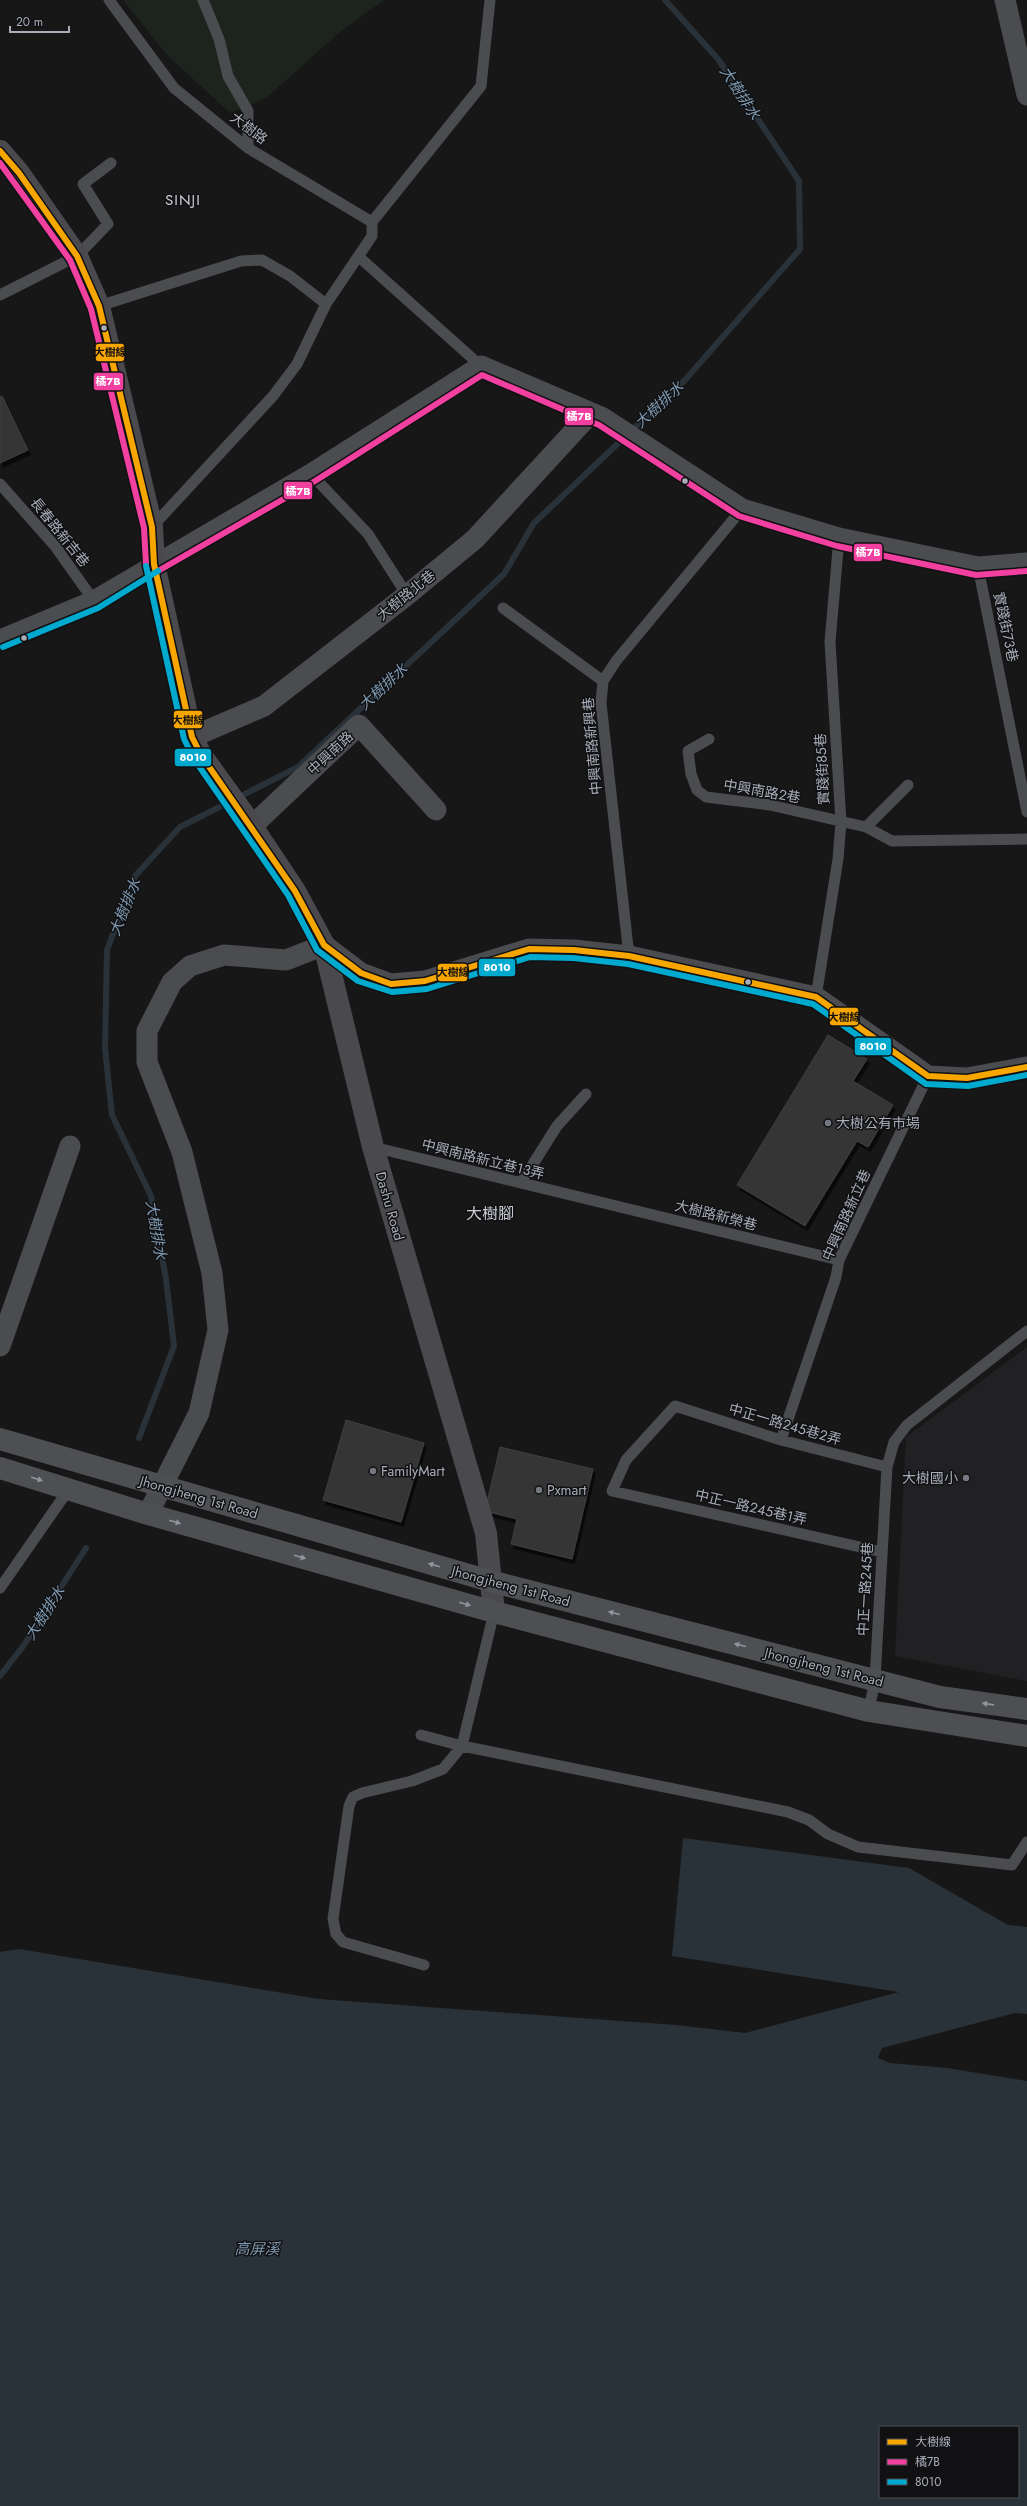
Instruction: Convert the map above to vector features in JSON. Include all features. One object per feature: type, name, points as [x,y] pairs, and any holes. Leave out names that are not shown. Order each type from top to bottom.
[{"type":"main road","name":"Jhongjheng 1st Road","points":[[0,1439],[490,1581],[876,1679],[940,1697],[1027,1709]]},
{"type":"main road","name":"Jhongjheng 1st Road","points":[[0,1468],[148,1514],[494,1612],[869,1711],[1027,1736]]},
{"type":"street","points":[[1005,0],[1027,95]]},
{"type":"street","points":[[0,151],[19,173],[77,256],[99,306],[152,527],[154,564],[196,746]]},
{"type":"street","points":[[0,640],[94,601],[154,564],[311,474],[481,366],[597,416],[662,456],[742,509],[839,538],[978,567],[1027,563]]},
{"type":"street","name":"大樹路北巷","points":[[196,746],[264,706],[407,595],[475,539],[597,416]]},
{"type":"street","name":"中興南路","points":[[249,821],[359,725],[436,810]]},
{"type":"street","name":"Dashu Road","points":[[196,746],[249,821],[295,891],[324,945],[373,1147],[486,1533],[494,1612]]},
{"type":"street","points":[[148,1514],[199,1413],[218,1330],[212,1273],[182,1152],[147,1062],[148,1031],[172,982],[190,966],[224,955],[286,960],[324,945],[361,973],[391,984],[425,981],[530,949],[574,950],[629,956],[816,997],[928,1076],[967,1078],[1027,1067]]},
{"type":"street","points":[[0,1346],[70,1146]]},
{"type":"lane","name":"大樹路","points":[[109,0],[174,88],[248,148],[372,222]]},
{"type":"lane","points":[[203,0],[220,39],[228,76],[248,111],[248,148]]},
{"type":"lane","points":[[152,527],[273,396],[297,364],[326,304],[372,236],[372,222],[480,86],[490,0]]},
{"type":"lane","points":[[0,295],[77,256],[108,224],[83,184],[111,163]]},
{"type":"lane","points":[[359,257],[481,366]]},
{"type":"lane","points":[[99,306],[241,261],[262,260],[290,276],[326,304]]},
{"type":"lane","points":[[311,474],[368,534],[407,595]]},
{"type":"lane","name":"長春路新吉巷","points":[[0,484],[55,546],[94,601]]},
{"type":"lane","name":"中興南路新興巷","points":[[629,956],[601,702],[603,681],[616,662],[742,509]]},
{"type":"lane","name":"實踐街85巷","points":[[816,997],[838,859],[840,822],[830,642],[839,538]]},
{"type":"lane","name":"實踐街73巷","points":[[978,567],[1022,755],[1027,812]]},
{"type":"lane","points":[[503,608],[603,681]]},
{"type":"lane","name":"中興南路2巷","points":[[708,739],[688,751],[690,774],[697,790],[706,797],[770,804],[866,827],[892,841],[1027,839]]},
{"type":"lane","points":[[866,827],[908,785]]},
{"type":"lane","name":"中興南路新立巷","points":[[781,1440],[836,1277],[839,1260],[928,1076]]},
{"type":"lane","points":[[521,1183],[557,1126],[586,1094]]},
{"type":"lane","name":"中興南路新立巷13弄","points":[[373,1147],[586,1199]]},
{"type":"lane","name":"大樹路新榮巷","points":[[586,1199],[839,1260]]},
{"type":"lane","name":"中正一路245巷","points":[[869,1711],[876,1679],[887,1467],[894,1442],[907,1425],[1027,1332]]},
{"type":"lane","name":"中正一路245巷2弄","points":[[612,1491],[626,1460],[675,1406],[781,1440],[887,1467]]},
{"type":"lane","points":[[0,1588],[69,1489]]},
{"type":"lane","name":"中正一路245巷1弄","points":[[612,1491],[882,1552]]},
{"type":"lane","points":[[424,1965],[343,1942],[336,1934],[333,1919],[349,1806],[353,1797],[362,1793],[412,1781],[443,1769],[462,1746],[494,1612]]},
{"type":"lane","points":[[421,1735],[462,1746],[788,1812],[809,1820],[828,1834],[858,1847],[1012,1865],[1027,1842]]},
{"type":"shaded area","points":[[123,0],[384,0],[339,33],[266,98],[230,113],[168,56]]},
{"type":"shaded area","name":"大樹國小","points":[[1027,1347],[1027,1681],[895,1656],[906,1437]]},
{"type":"water","name":"高屏溪","points":[[683,1838],[909,1868],[1008,1925],[1027,1927],[1027,2014],[1015,2013],[882,2048],[878,2058],[890,2063],[947,2068],[1027,2081],[1027,2506],[0,2506],[0,1952],[19,1949],[319,1999],[676,2025],[745,2033],[899,1992],[672,1956]]},
{"type":"building","points":[[2,396],[28,450],[0,463],[0,397]]},
{"type":"building","name":"大樹公有市場","points":[[828,1035],[867,1059],[853,1081],[893,1105],[868,1147],[857,1141],[805,1226],[737,1185]]},
{"type":"building","name":"FamilyMart","points":[[346,1420],[424,1443],[401,1522],[323,1500]]},
{"type":"building","name":"Pxmart","points":[[500,1447],[593,1469],[572,1559],[511,1544],[517,1519],[485,1511]]},
{"type":"waterway","name":"大樹排水","points":[[139,1438],[174,1346],[166,1279],[151,1196],[112,1115],[105,1048],[107,950],[135,876],[180,827],[298,767],[504,574],[534,523],[685,380],[800,249],[799,181],[718,59],[665,0]]},
{"type":"waterway","name":"大樹排水","points":[[0,1676],[24,1645],[86,1548]]},
{"type":"transit line","name":"大樹線","points":[[0,151],[19,173],[77,256],[99,306],[152,527],[154,564],[192,737],[201,755],[295,891],[324,945],[361,973],[391,984],[425,981],[529,949],[574,950],[629,956],[816,997],[928,1076],[967,1078],[1027,1067]]},
{"type":"transit line","name":"橘7B","points":[[0,163],[70,260],[91,309],[144,528],[146,564]]},
{"type":"transit line","name":"橘7B","points":[[158,571],[315,481],[482,375],[599,425],[739,516],[837,546],[976,575],[1027,571]]},
{"type":"transit line","name":"8010","points":[[146,566],[184,739],[194,759],[288,895],[317,950],[358,981],[392,992],[427,989],[530,957],[573,958],[628,964],[813,1004],[926,1084],[968,1086],[1027,1075]]},
{"type":"transit line","name":"8010","points":[[3,647],[98,608],[158,571]]},
{"type":"place","name":"大樹公有市場","points":[[828,1123]]},
{"type":"place","name":"FamilyMart","points":[[373,1471]]},
{"type":"place","name":"大樹國小","points":[[966,1478]]},
{"type":"place","name":"Pxmart","points":[[539,1490]]},
{"type":"district","name":"SINJI","points":[[183,200]]},
{"type":"district","name":"大樹腳","points":[[490,1213]]}]
